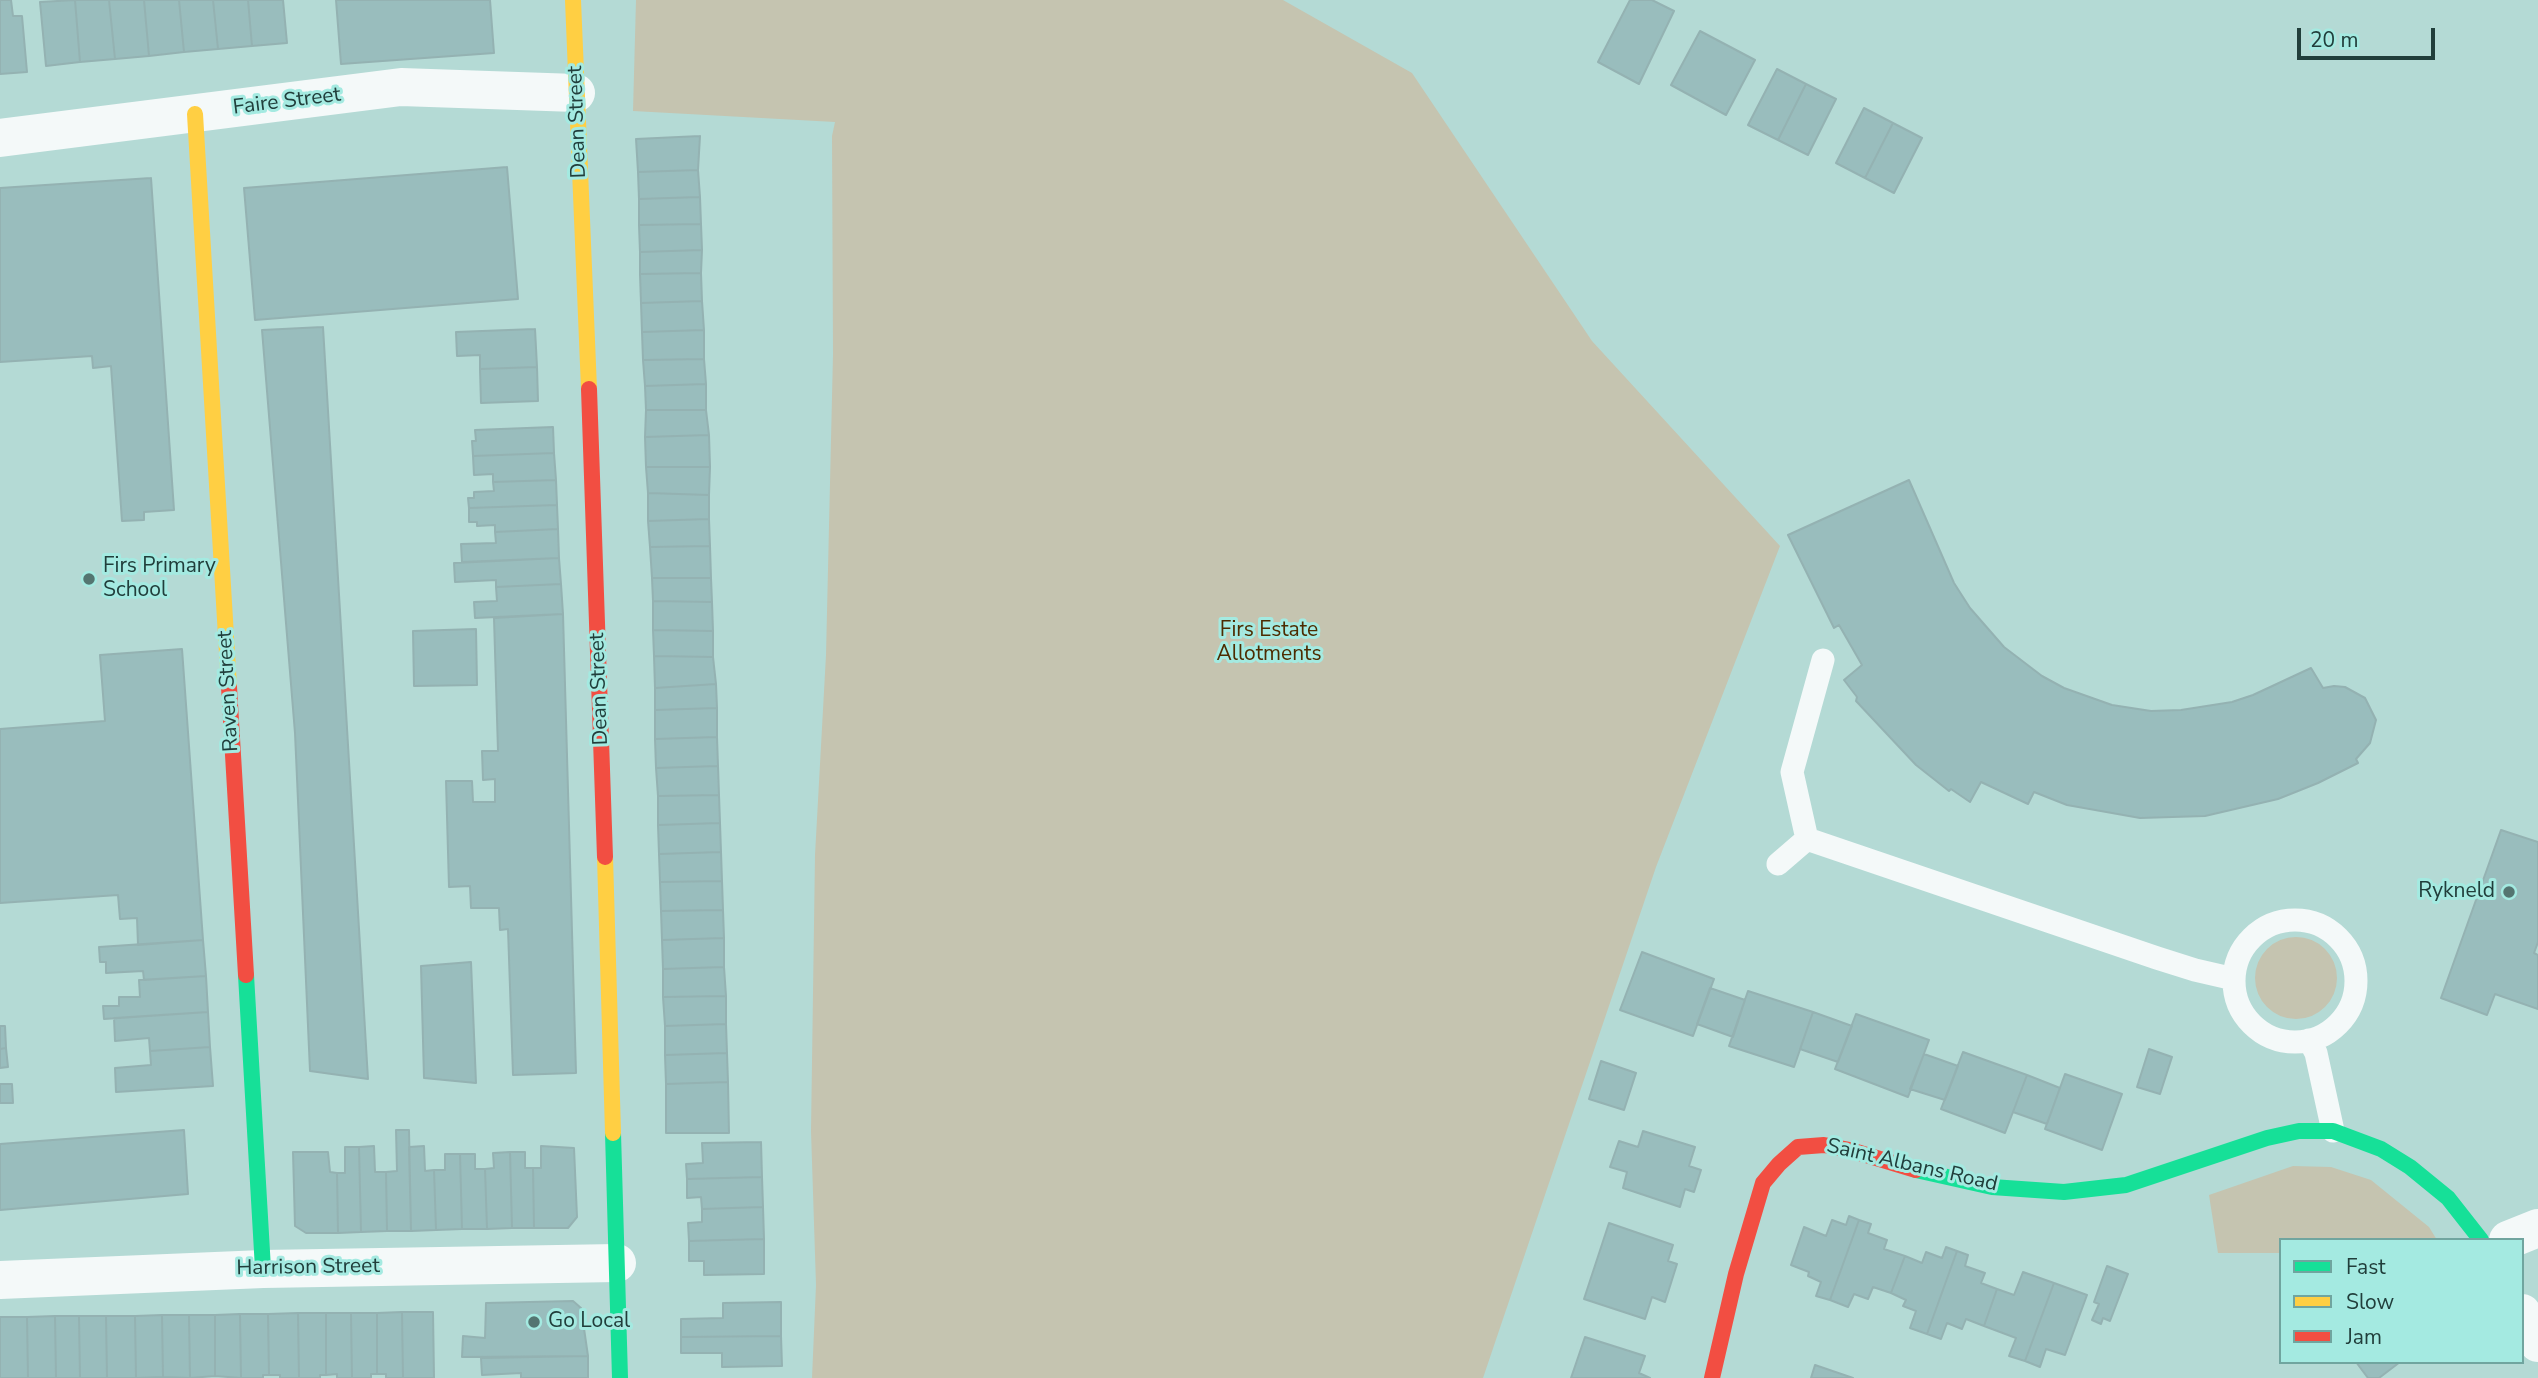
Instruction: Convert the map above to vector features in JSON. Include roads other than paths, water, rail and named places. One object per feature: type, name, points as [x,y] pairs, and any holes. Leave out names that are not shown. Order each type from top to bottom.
[{"type":"street","name":"Dean Street","points":[[573,0],[596,555],[620,1378]]},
{"type":"street","name":"Faire Street","points":[[0,138],[401,87],[576,93]]},
{"type":"street","name":"Raven Street","points":[[195,114],[263,1269]]},
{"type":"street","name":"Saint Albans Road","points":[[1712,1378],[1736,1274],[1763,1183],[1798,1147],[1824,1144],[1918,1171],[1992,1186],[2064,1192],[2126,1185],[2267,1138],[2299,1131],[2333,1130],[2381,1149],[2410,1167],[2448,1198],[2479,1238]]},
{"type":"street","points":[[2513,1238],[2538,1228]]},
{"type":"street","name":"Harrison Street","points":[[0,1280],[263,1269],[617,1263]]},
{"type":"street","points":[[2524,1317],[2538,1343]]},
{"type":"lane","points":[[1807,839],[1793,772],[1823,660]]},
{"type":"lane","points":[[1778,864],[1807,839]]},
{"type":"lane","points":[[1807,839],[2157,958],[2234,979]]},
{"type":"lane","points":[[2285,919],[2306,920],[2326,927],[2342,940],[2353,959],[2357,979],[2354,1000],[2344,1019],[2328,1033],[2309,1040],[2290,1042],[2272,1037],[2256,1028],[2244,1014],[2236,997],[2234,979],[2238,958],[2249,940],[2265,927],[2285,919]]},
{"type":"lane","points":[[2309,1040],[2316,1054],[2333,1130]]},
{"type":"place","name":"Firs Primary School","points":[[89,579]]},
{"type":"place","name":"Rykneld","points":[[2509,892]]},
{"type":"place","name":"Go Local","points":[[534,1322]]},
{"type":"park label","name":"Firs Estate Allotments","points":[[1269,643]]}]
